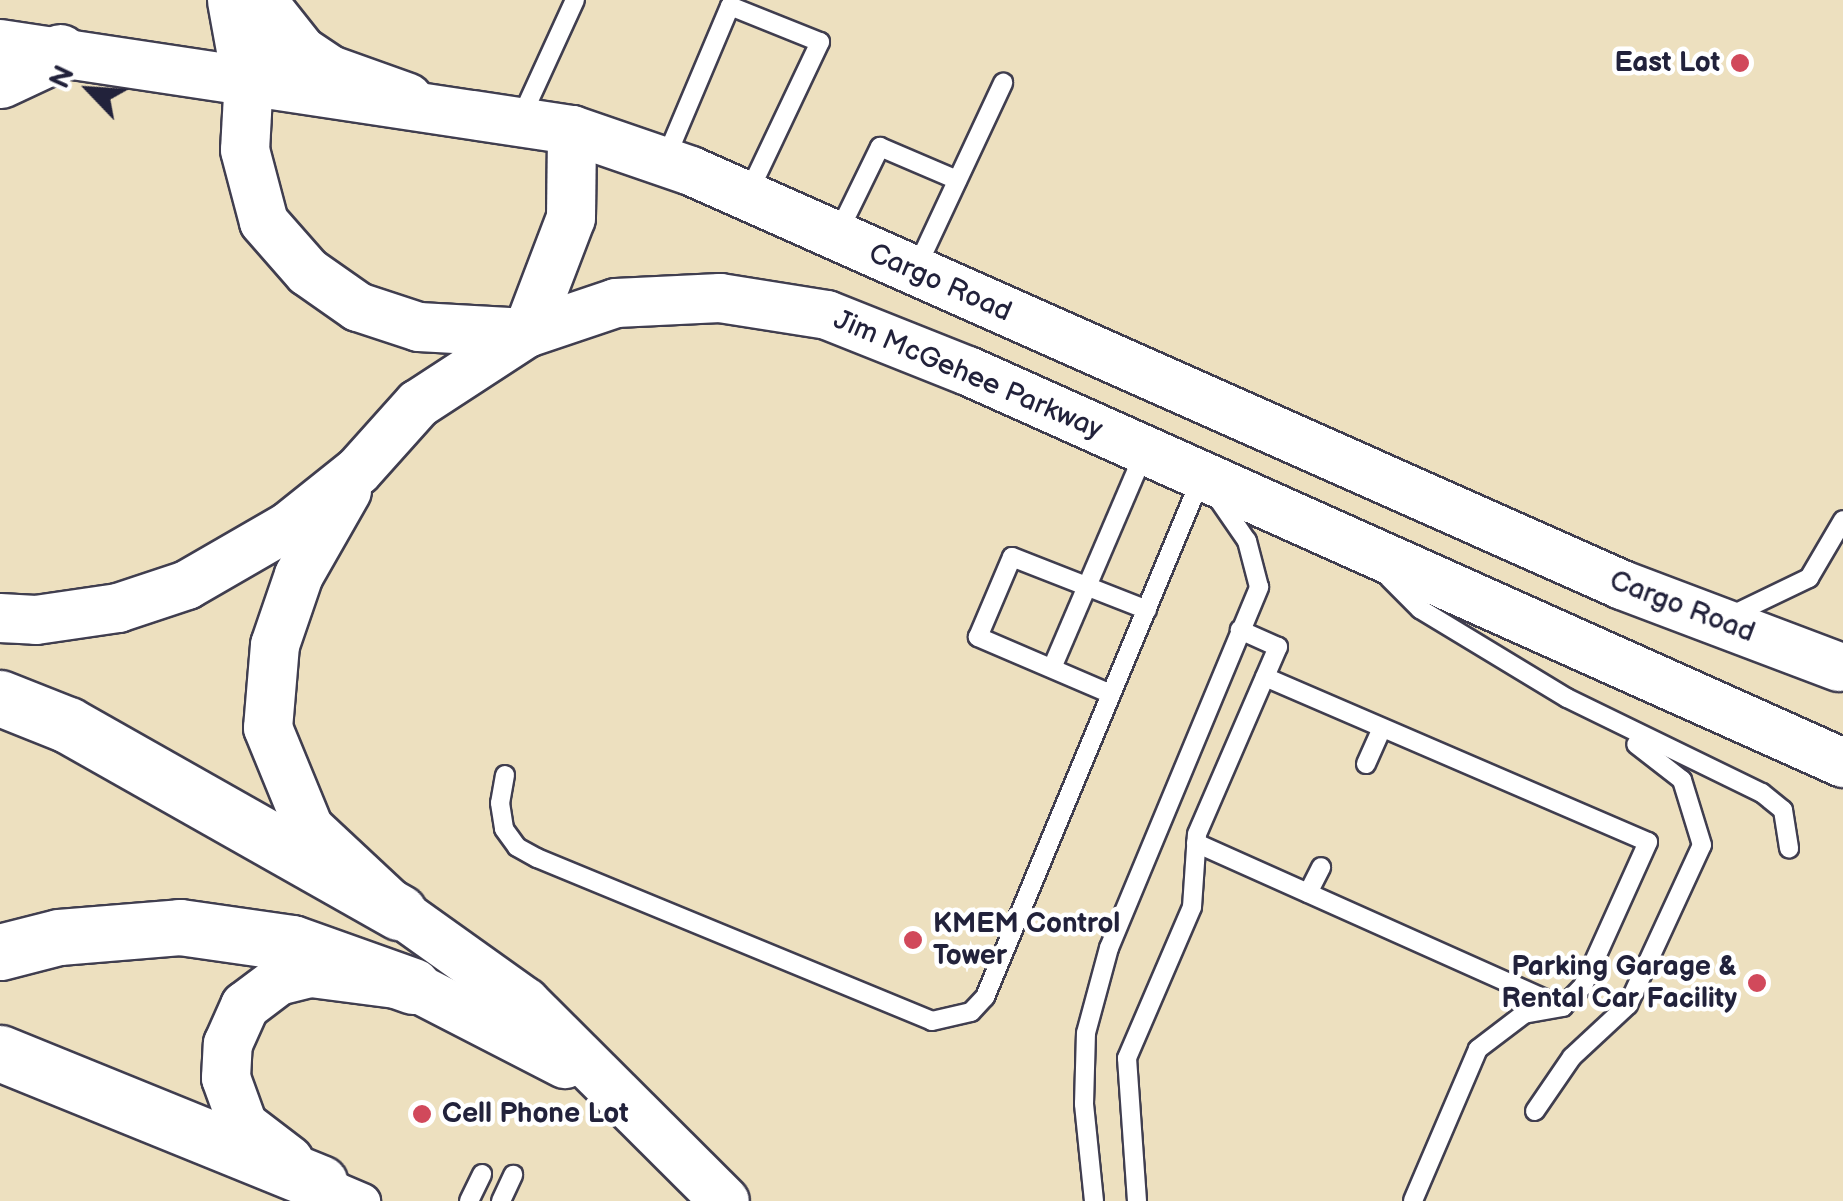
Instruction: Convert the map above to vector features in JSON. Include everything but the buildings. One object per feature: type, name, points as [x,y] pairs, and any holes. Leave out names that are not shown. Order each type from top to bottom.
[{"type":"main road","points":[[235,0],[249,77],[245,150],[264,222],[308,272],[358,307],[419,327],[526,333],[571,218],[572,130]]},
{"type":"main road","points":[[256,0],[299,53],[329,73],[405,100]]},
{"type":"main road","name":"Cargo Road","points":[[0,44],[405,100],[572,130],[747,196],[1718,621],[1840,670]]},
{"type":"main road","points":[[0,80],[60,52]]},
{"type":"main road","name":"Jim McGehee Parkway","points":[[0,618],[36,620],[118,608],[187,584],[288,526],[358,471],[418,404],[526,333],[616,303],[720,298],[827,316],[1145,450],[1843,763]]},
{"type":"main road","points":[[358,471],[299,575],[275,645],[268,728],[309,828],[399,912]]},
{"type":"main road","points":[[0,698],[68,725],[399,912],[525,1002],[725,1201]]},
{"type":"main road","points":[[0,952],[58,937],[180,927],[292,943],[413,986],[618,1094]]},
{"type":"main road","points":[[341,1192],[243,1126],[226,1078],[228,1044],[245,1006],[278,982],[311,973],[413,986]]},
{"type":"main road","points":[[0,1052],[341,1192]]},
{"type":"lane","points":[[520,120],[575,0]]},
{"type":"lane","points":[[664,162],[730,6],[820,42],[747,196]]},
{"type":"lane","points":[[915,272],[1002,84]]},
{"type":"lane","points":[[836,236],[880,147],[957,180]]},
{"type":"lane","points":[[1052,668],[1145,450]]},
{"type":"lane","points":[[505,776],[500,803],[504,830],[537,858],[932,1021],[950,1020],[985,997],[1202,476]]},
{"type":"lane","points":[[1094,1201],[1084,1104],[1086,1033],[1109,948],[1259,587],[1247,541],[1202,476]]},
{"type":"lane","points":[[1718,621],[1809,578],[1843,520]]},
{"type":"lane","points":[[1358,547],[1420,609],[1597,714],[1762,793],[1783,810],[1789,849]]},
{"type":"lane","points":[[1112,694],[978,637],[1012,556],[1146,610]]},
{"type":"lane","points":[[1137,1201],[1127,1058],[1192,907],[1196,843],[1278,646],[1240,630]]},
{"type":"lane","points":[[1265,677],[1648,842],[1583,986],[1563,1006],[1524,1014],[1478,1049],[1413,1201]]},
{"type":"lane","points":[[1536,1111],[1572,1057],[1628,1005],[1702,846],[1682,780],[1597,714]]},
{"type":"lane","points":[[1762,726],[1843,773]]},
{"type":"lane","points":[[1366,764],[1382,728]]},
{"type":"lane","points":[[1196,843],[1563,1006]]},
{"type":"lane","points":[[1308,893],[1320,867]]},
{"type":"lane","points":[[469,1201],[482,1174]]},
{"type":"lane","points":[[501,1201],[512,1176]]},
{"type":"place","name":"East Lot","points":[[1740,63]]},
{"type":"place","name":"KMEM Control Tower","points":[[913,940]]},
{"type":"place","name":"Parking Garage & Rental Car Facility","points":[[1757,983]]},
{"type":"place","name":"Cell Phone Lot","points":[[422,1114]]}]
